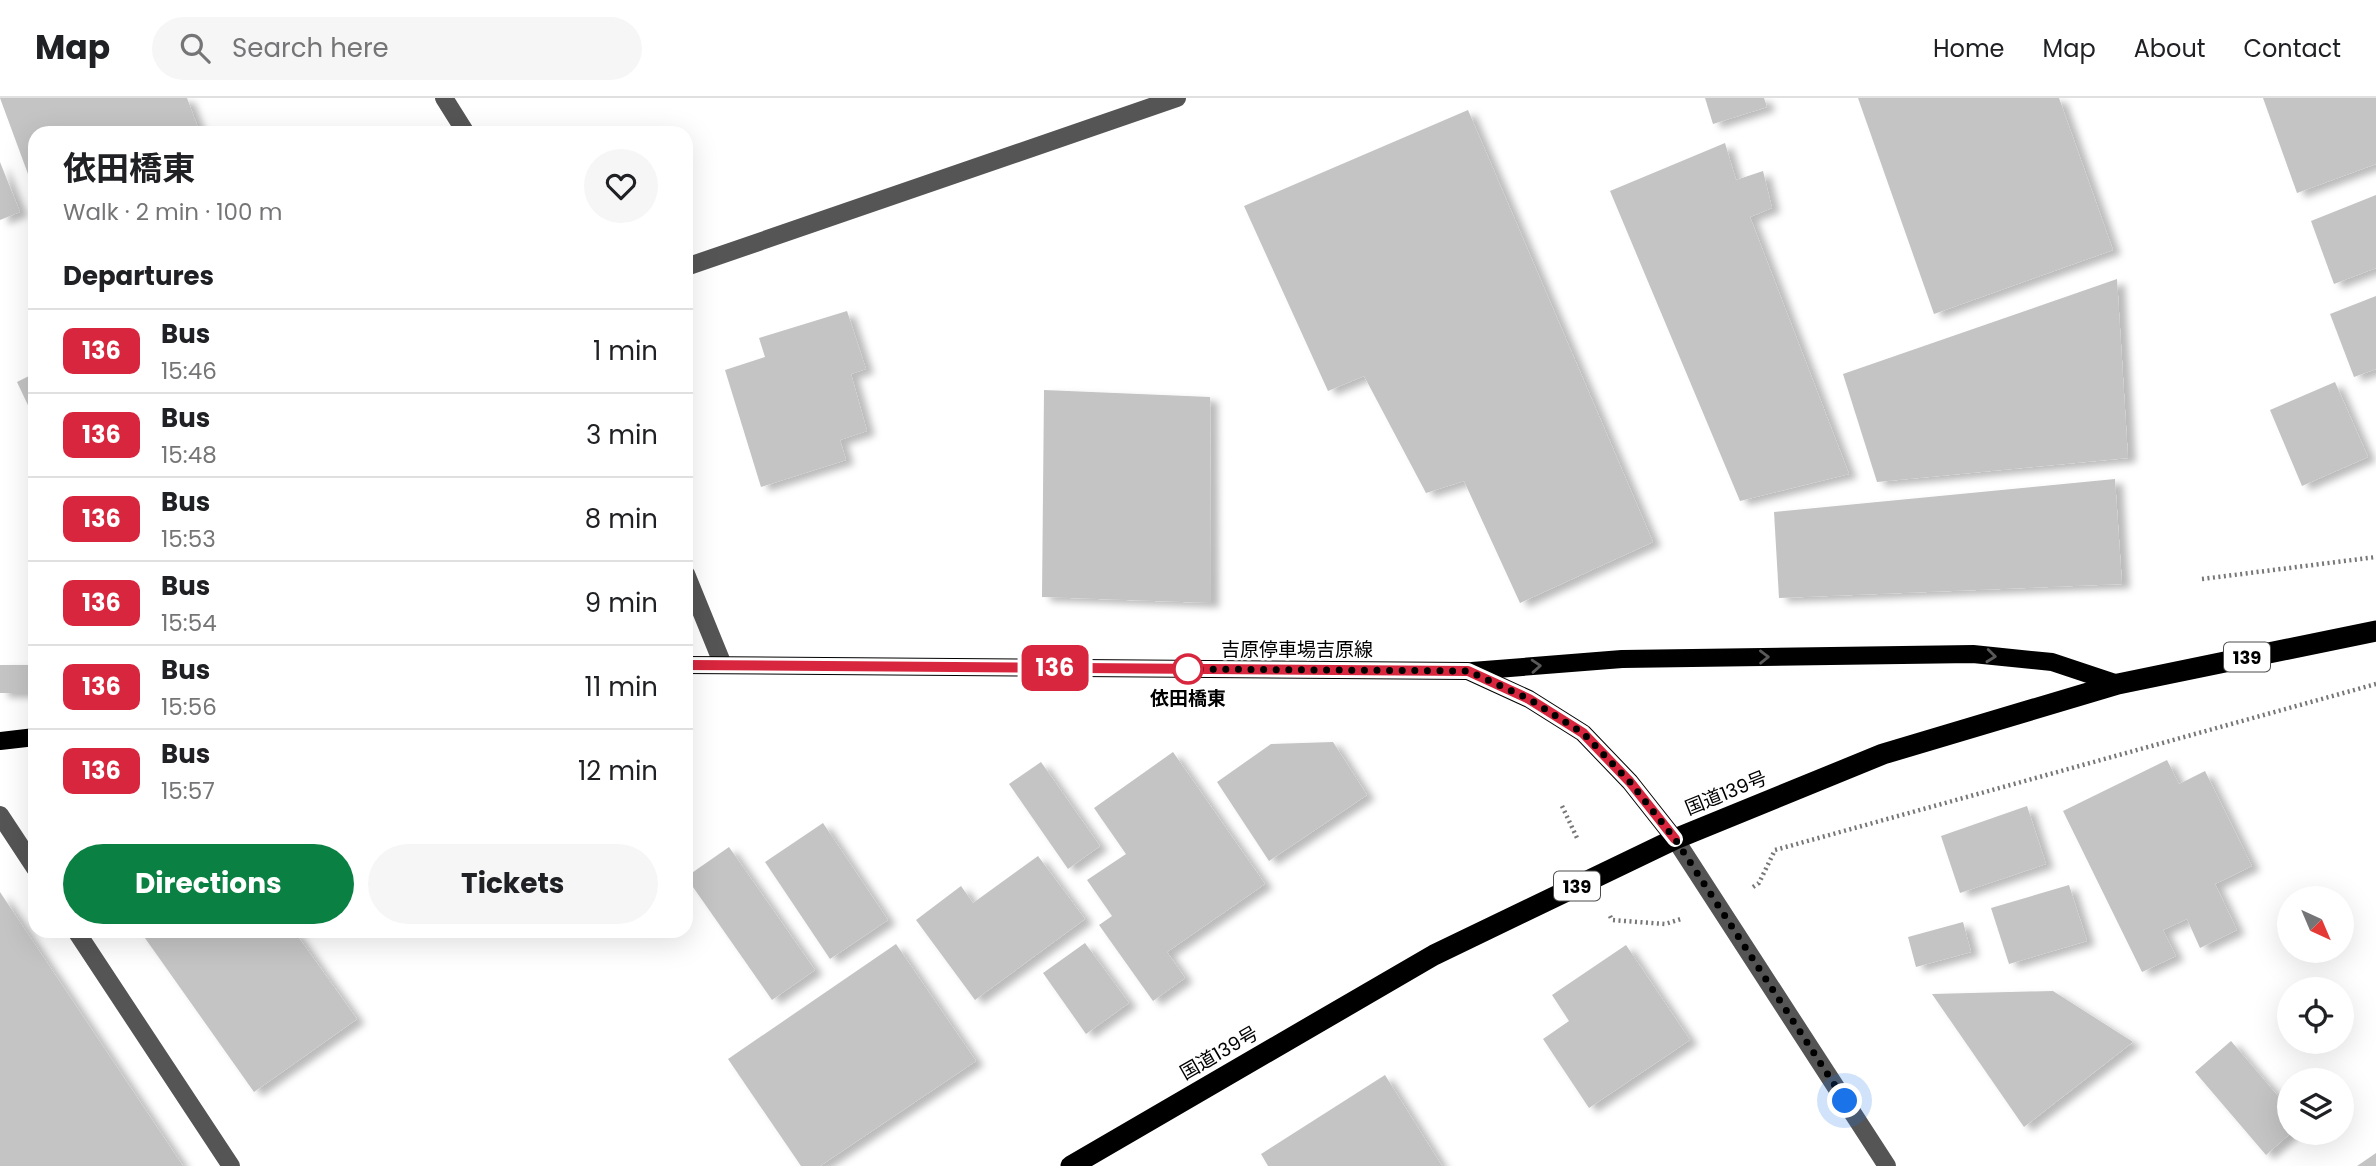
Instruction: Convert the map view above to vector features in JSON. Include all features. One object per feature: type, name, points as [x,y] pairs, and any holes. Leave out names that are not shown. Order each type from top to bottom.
[{"type":"highway","name":"国道139号","points":[[1071,1166],[1434,955],[1675,839],[1883,754],[2118,684],[2376,631]]},
{"type":"main road","points":[[1468,671],[1622,659],[1973,654],[2052,662],[2118,684]]},
{"type":"main road","name":"吉原停車場吉原線","points":[[693,665],[1468,671],[1529,699],[1583,733],[1630,782],[1675,839]]},
{"type":"main road","points":[[0,741],[28,738]]},
{"type":"street","points":[[444,98],[462,126]]},
{"type":"street","points":[[693,265],[1177,98]]},
{"type":"street","points":[[693,591],[723,665]]},
{"type":"street","points":[[0,815],[28,857]]},
{"type":"street","points":[[1675,839],[1887,1166]]},
{"type":"street","points":[[81,938],[231,1166]]},
{"type":"path","points":[[2202,579],[2376,557]]},
{"type":"path","points":[[1775,850],[2376,684]]},
{"type":"building","points":[[0,98],[187,98],[197,126],[28,126],[28,174]]},
{"type":"building","points":[[1705,98],[1764,98],[1767,107],[1713,124]]},
{"type":"building","points":[[1858,98],[2059,98],[2113,250],[1934,314]]},
{"type":"building","points":[[2263,98],[2376,98],[2376,164],[2297,193]]},
{"type":"building","points":[[1468,110],[1653,542],[1520,603],[1464,481],[1426,493],[1364,376],[1328,391],[1244,206]]},
{"type":"building","points":[[1725,143],[1736,180],[1763,171],[1772,208],[1750,217],[1849,474],[1740,501],[1610,191]]},
{"type":"building","points":[[0,162],[20,212],[0,220]]},
{"type":"building","points":[[2376,195],[2376,268],[2334,284],[2311,221]]},
{"type":"building","points":[[2117,279],[2128,458],[1877,482],[1843,374]]},
{"type":"building","points":[[2376,296],[2376,369],[2354,377],[2330,314]]},
{"type":"building","points":[[847,311],[866,369],[851,374],[867,431],[840,440],[846,460],[761,487],[725,370],[765,357],[759,338]]},
{"type":"building","points":[[28,376],[28,405],[17,382]]},
{"type":"building","points":[[2335,382],[2368,457],[2302,486],[2270,410]]},
{"type":"building","points":[[1044,390],[1210,397],[1211,603],[1042,597]]},
{"type":"building","points":[[2115,479],[2122,584],[1779,598],[1774,512]]},
{"type":"building","points":[[0,665],[28,665],[28,693],[0,693]]},
{"type":"building","points":[[1333,742],[1367,795],[1269,861],[1217,782],[1271,744]]},
{"type":"building","points":[[1173,752],[1265,884],[1167,952],[1185,978],[1153,1001],[1099,925],[1112,916],[1087,880],[1126,854],[1094,808]]},
{"type":"building","points":[[2167,760],[2179,784],[2205,771],[2252,866],[2215,884],[2237,930],[2200,948],[2187,919],[2163,930],[2176,956],[2142,972],[2063,811]]},
{"type":"building","points":[[1041,762],[1100,846],[1068,869],[1009,784]]},
{"type":"building","points":[[2027,806],[2046,864],[1960,893],[1941,836]]},
{"type":"building","points":[[823,823],[888,920],[830,959],[765,862]]},
{"type":"building","points":[[729,847],[815,970],[772,1000],[693,887],[693,872]]},
{"type":"building","points":[[1038,856],[1085,919],[975,1000],[916,920],[961,886],[973,903]]},
{"type":"building","points":[[2069,885],[2087,941],[2009,964],[1991,908]]},
{"type":"building","points":[[0,892],[28,934],[28,938],[31,938],[183,1166],[0,1166]]},
{"type":"building","points":[[1963,922],[1971,952],[1916,967],[1908,937]]},
{"type":"building","points":[[145,938],[299,938],[357,1019],[254,1092]]},
{"type":"building","points":[[1085,943],[1129,1003],[1086,1034],[1043,973]]},
{"type":"building","points":[[896,944],[976,1061],[820,1166],[801,1166],[728,1059]]},
{"type":"building","points":[[1626,945],[1690,1040],[1589,1108],[1543,1039],[1569,1021],[1552,995]]},
{"type":"building","points":[[2053,991],[2133,1042],[2024,1127],[1932,994]]},
{"type":"building","points":[[2231,1041],[2277,1095],[2277,1145],[2266,1155],[2195,1072]]},
{"type":"building","points":[[1385,1075],[1442,1166],[1268,1166],[1261,1154]]},
{"type":"building","points":[[2376,1153],[2376,1166],[2357,1166]]},
{"type":"bus line","name":"136","points":[[693,665],[1468,671],[1529,699],[1583,733],[1630,782],[1675,839]]},
{"type":"place","name":"依田橋東","points":[[1188,669]]},
{"type":"route","points":[[1188,669],[1468,671],[1529,699],[1583,733],[1630,782],[1675,839],[1845,1101]]}]
